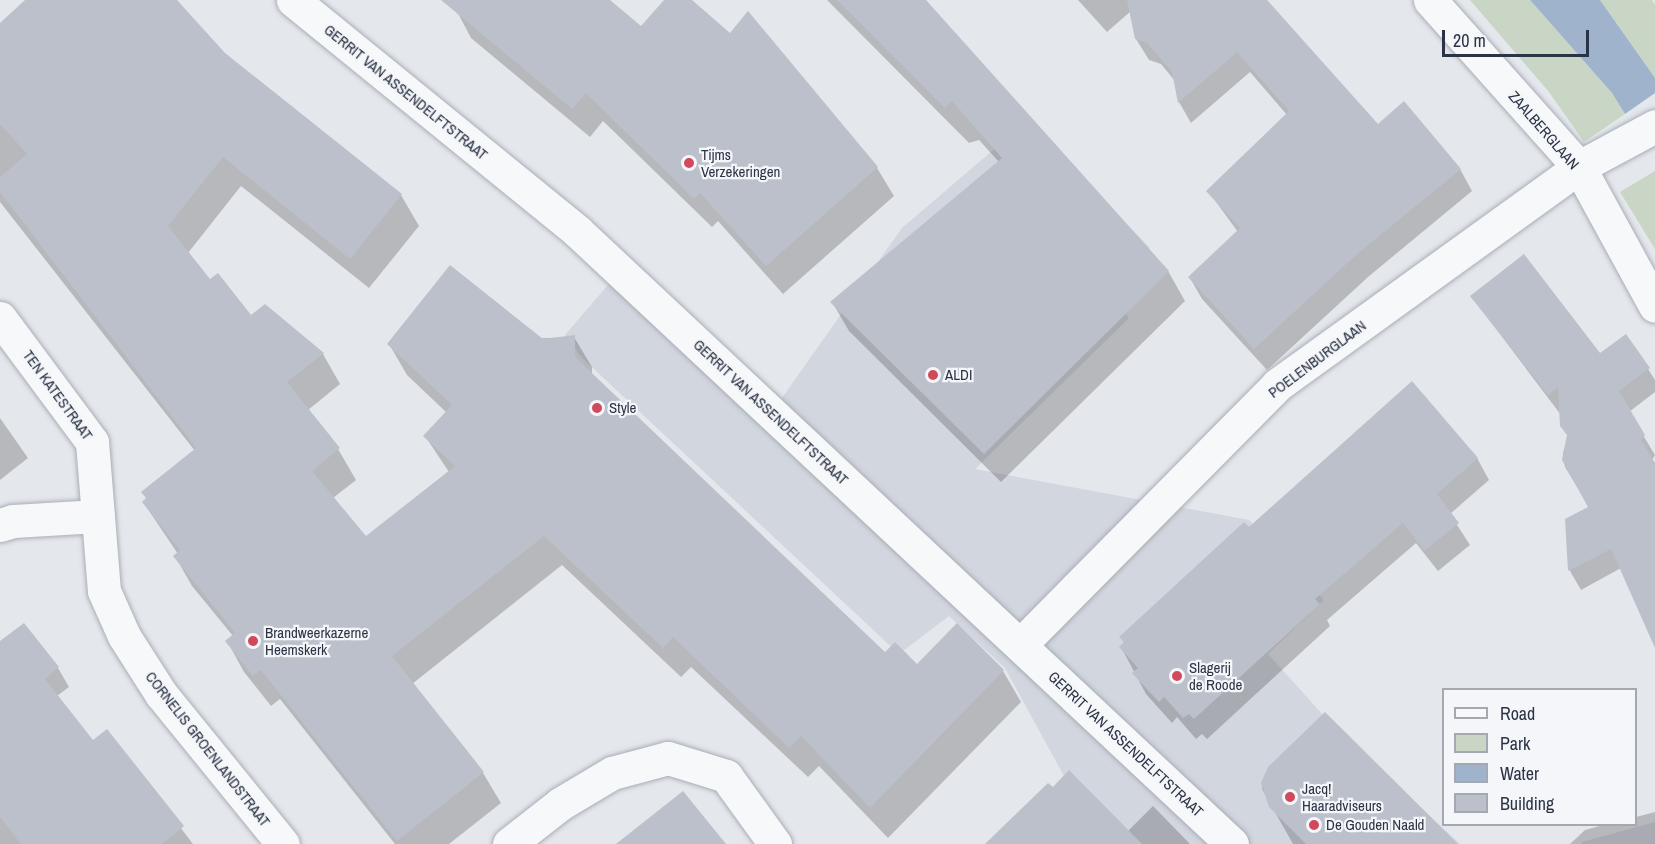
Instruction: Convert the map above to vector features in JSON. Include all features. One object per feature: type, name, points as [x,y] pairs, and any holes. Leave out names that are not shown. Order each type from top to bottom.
[{"type":"street","name":"GERRIT VAN ASSENDELFTSTRAAT","points":[[293,0],[577,231],[1021,644],[1232,844]]},
{"type":"street","name":"ZAALBERGLAAN","points":[[1430,0],[1579,167],[1655,306]]},
{"type":"street","name":"POELENBURGLAAN","points":[[1021,644],[1277,386],[1579,167],[1655,126]]},
{"type":"street","name":"TEN KATESTRAAT","points":[[0,318],[92,442],[98,516]]},
{"type":"street","points":[[0,525],[13,521],[98,516]]},
{"type":"street","name":"CORNELIS GROENLANDSTRAAT","points":[[98,516],[104,591],[124,636],[160,694],[283,844]]},
{"type":"street","points":[[509,844],[560,804],[612,773],[668,758],[726,776],[775,844]]},
{"type":"shaded area","points":[[1027,121],[1150,248],[1108,290],[1129,318],[975,469],[1249,520],[1324,600],[1268,654],[1333,726],[1460,844],[1012,844],[1065,778],[1005,668],[949,616],[899,654],[581,357],[565,335],[620,271],[772,412],[902,228]]},
{"type":"shaded area","points":[[1655,822],[1655,844],[1581,844],[1582,842]]},
{"type":"green space","points":[[1470,0],[1530,0],[1612,93],[1625,114],[1584,142],[1549,92]]},
{"type":"green space","points":[[1600,0],[1652,0],[1655,5],[1655,78]]},
{"type":"green space","points":[[1655,171],[1655,249],[1620,192]]},
{"type":"water","points":[[1530,0],[1600,0],[1655,78],[1655,93],[1625,114],[1612,93]]},
{"type":"building","points":[[25,0],[177,0],[225,53],[402,194],[350,259],[223,157],[168,226],[210,279],[218,273],[251,315],[265,304],[324,353],[287,382],[340,448],[312,471],[366,536],[455,466],[423,436],[452,405],[387,344],[450,265],[543,339],[575,335],[575,357],[885,652],[895,642],[917,664],[957,623],[1004,670],[870,808],[801,736],[789,748],[673,637],[663,648],[544,536],[392,656],[484,772],[397,841],[261,670],[253,676],[225,641],[235,633],[173,556],[180,550],[142,502],[146,498],[141,492],[196,448],[0,192],[0,177],[27,154],[0,124],[0,23]]},
{"type":"building","points":[[441,0],[610,0],[641,26],[664,0],[692,0],[730,33],[748,11],[878,167],[766,266],[700,193],[694,199],[586,93],[572,109]]},
{"type":"building","points":[[837,0],[926,0],[1169,271],[984,454],[830,302],[1002,158],[952,101],[945,108]]},
{"type":"building","points":[[1127,0],[1267,0],[1378,124],[1404,101],[1461,169],[1356,255],[1254,349],[1188,277],[1240,228],[1206,191],[1289,111],[1237,52],[1178,103],[1172,72],[1147,43],[1135,39]]},
{"type":"building","points":[[1524,254],[1600,353],[1626,334],[1650,368],[1619,391],[1645,435],[1641,440],[1655,463],[1655,648],[1611,549],[1568,571],[1565,519],[1588,507],[1562,460],[1567,435],[1560,426],[1558,387],[1548,395],[1470,296]]},
{"type":"building","points":[[1412,381],[1478,458],[1437,494],[1459,523],[1424,551],[1403,523],[1315,599],[1320,604],[1194,719],[1189,714],[1183,718],[1164,697],[1159,702],[1132,673],[1138,668],[1119,647],[1124,642],[1119,637],[1244,522],[1249,527]]},
{"type":"building","points":[[24,623],[59,667],[45,679],[93,740],[107,729],[184,826],[162,844],[21,844],[0,817],[0,641]]},
{"type":"building","points":[[1325,712],[1458,844],[1306,844],[1269,807],[1261,783],[1268,767]]},
{"type":"building","points":[[1069,770],[1142,844],[985,844],[1048,783],[1053,787]]},
{"type":"building","points":[[683,791],[726,844],[616,844]]},
{"type":"place","name":"Tijms Verzekeringen","points":[[689,163]]},
{"type":"place","name":"ALDI","points":[[933,375]]},
{"type":"place","name":"Style","points":[[597,408]]},
{"type":"place","name":"Brandweerkazerne Heemskerk","points":[[253,641]]},
{"type":"place","name":"Slagerij de Roode","points":[[1177,676]]},
{"type":"place","name":"Jacq! Haaradviseurs","points":[[1290,797]]},
{"type":"place","name":"De Gouden Naald","points":[[1314,825]]}]
